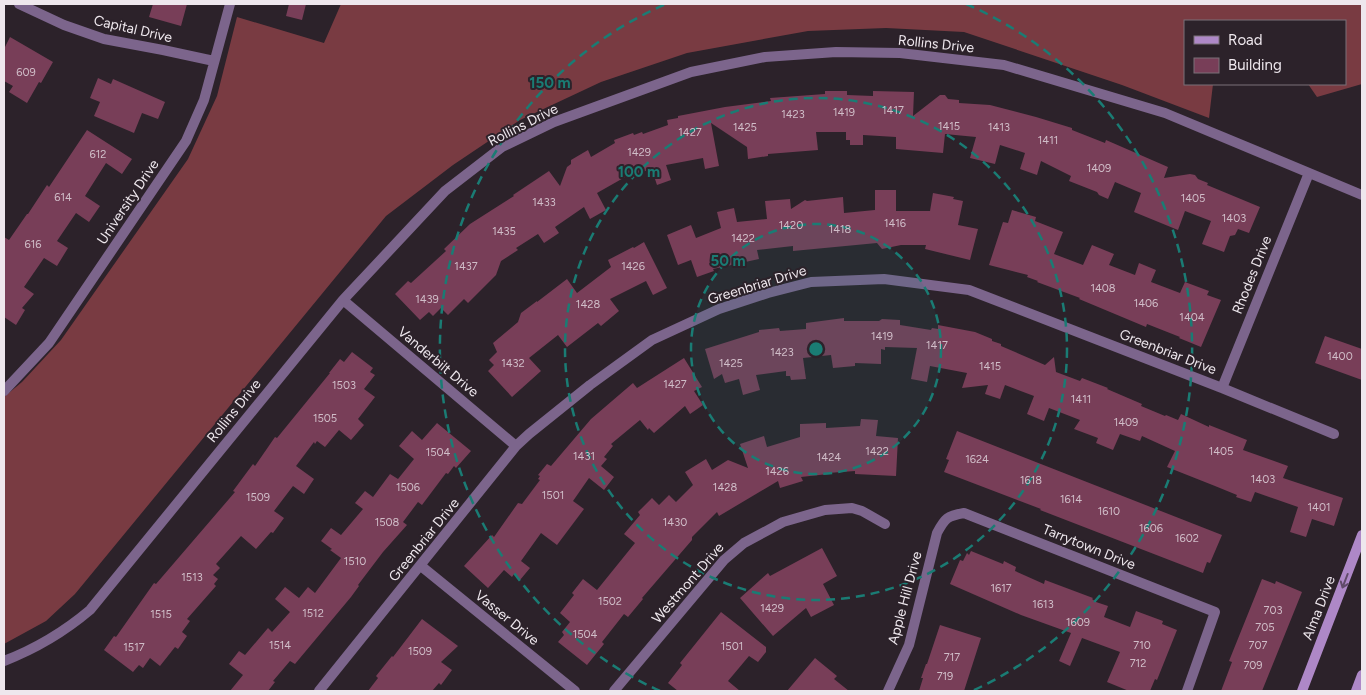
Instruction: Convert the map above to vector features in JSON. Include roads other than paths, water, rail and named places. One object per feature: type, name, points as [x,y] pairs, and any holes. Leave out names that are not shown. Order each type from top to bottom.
[{"type":"main road","name":"Alma Drive","points":[[1302,691],[1362,535]]},
{"type":"main road","points":[[1356,691],[1362,675]]},
{"type":"street","name":"Capital Drive","points":[[20,4],[64,25],[104,39],[214,61]]},
{"type":"street","name":"University Drive","points":[[4,390],[49,342],[186,141],[204,100],[230,4]]},
{"type":"street","name":"Rollins Drive","points":[[4,661],[25,652],[72,626],[90,610],[343,300],[445,191],[502,147],[554,122],[691,72],[765,57],[836,52],[900,53],[1004,65],[1165,113],[1362,196]]},
{"type":"street","name":"Rhodes Drive","points":[[1222,388],[1309,173]]},
{"type":"street","name":"Greenbriar Drive","points":[[319,691],[516,446],[529,434],[590,385],[652,340],[718,309],[811,282],[884,279],[969,290],[1222,388],[1334,434]]},
{"type":"street","name":"Vanderbilt Drive","points":[[343,300],[516,446]]},
{"type":"street","name":"Westmont Drive","points":[[614,691],[724,560],[744,543],[783,522],[825,510],[852,508],[862,511],[885,524]]},
{"type":"street","name":"Tarrytown Drive","points":[[952,515],[964,512],[1215,612],[1187,691]]},
{"type":"street","name":"Apple Hill Drive","points":[[888,691],[908,644],[937,533],[944,521],[952,515]]},
{"type":"street","name":"Vasser Drive","points":[[421,566],[576,691]]}]
